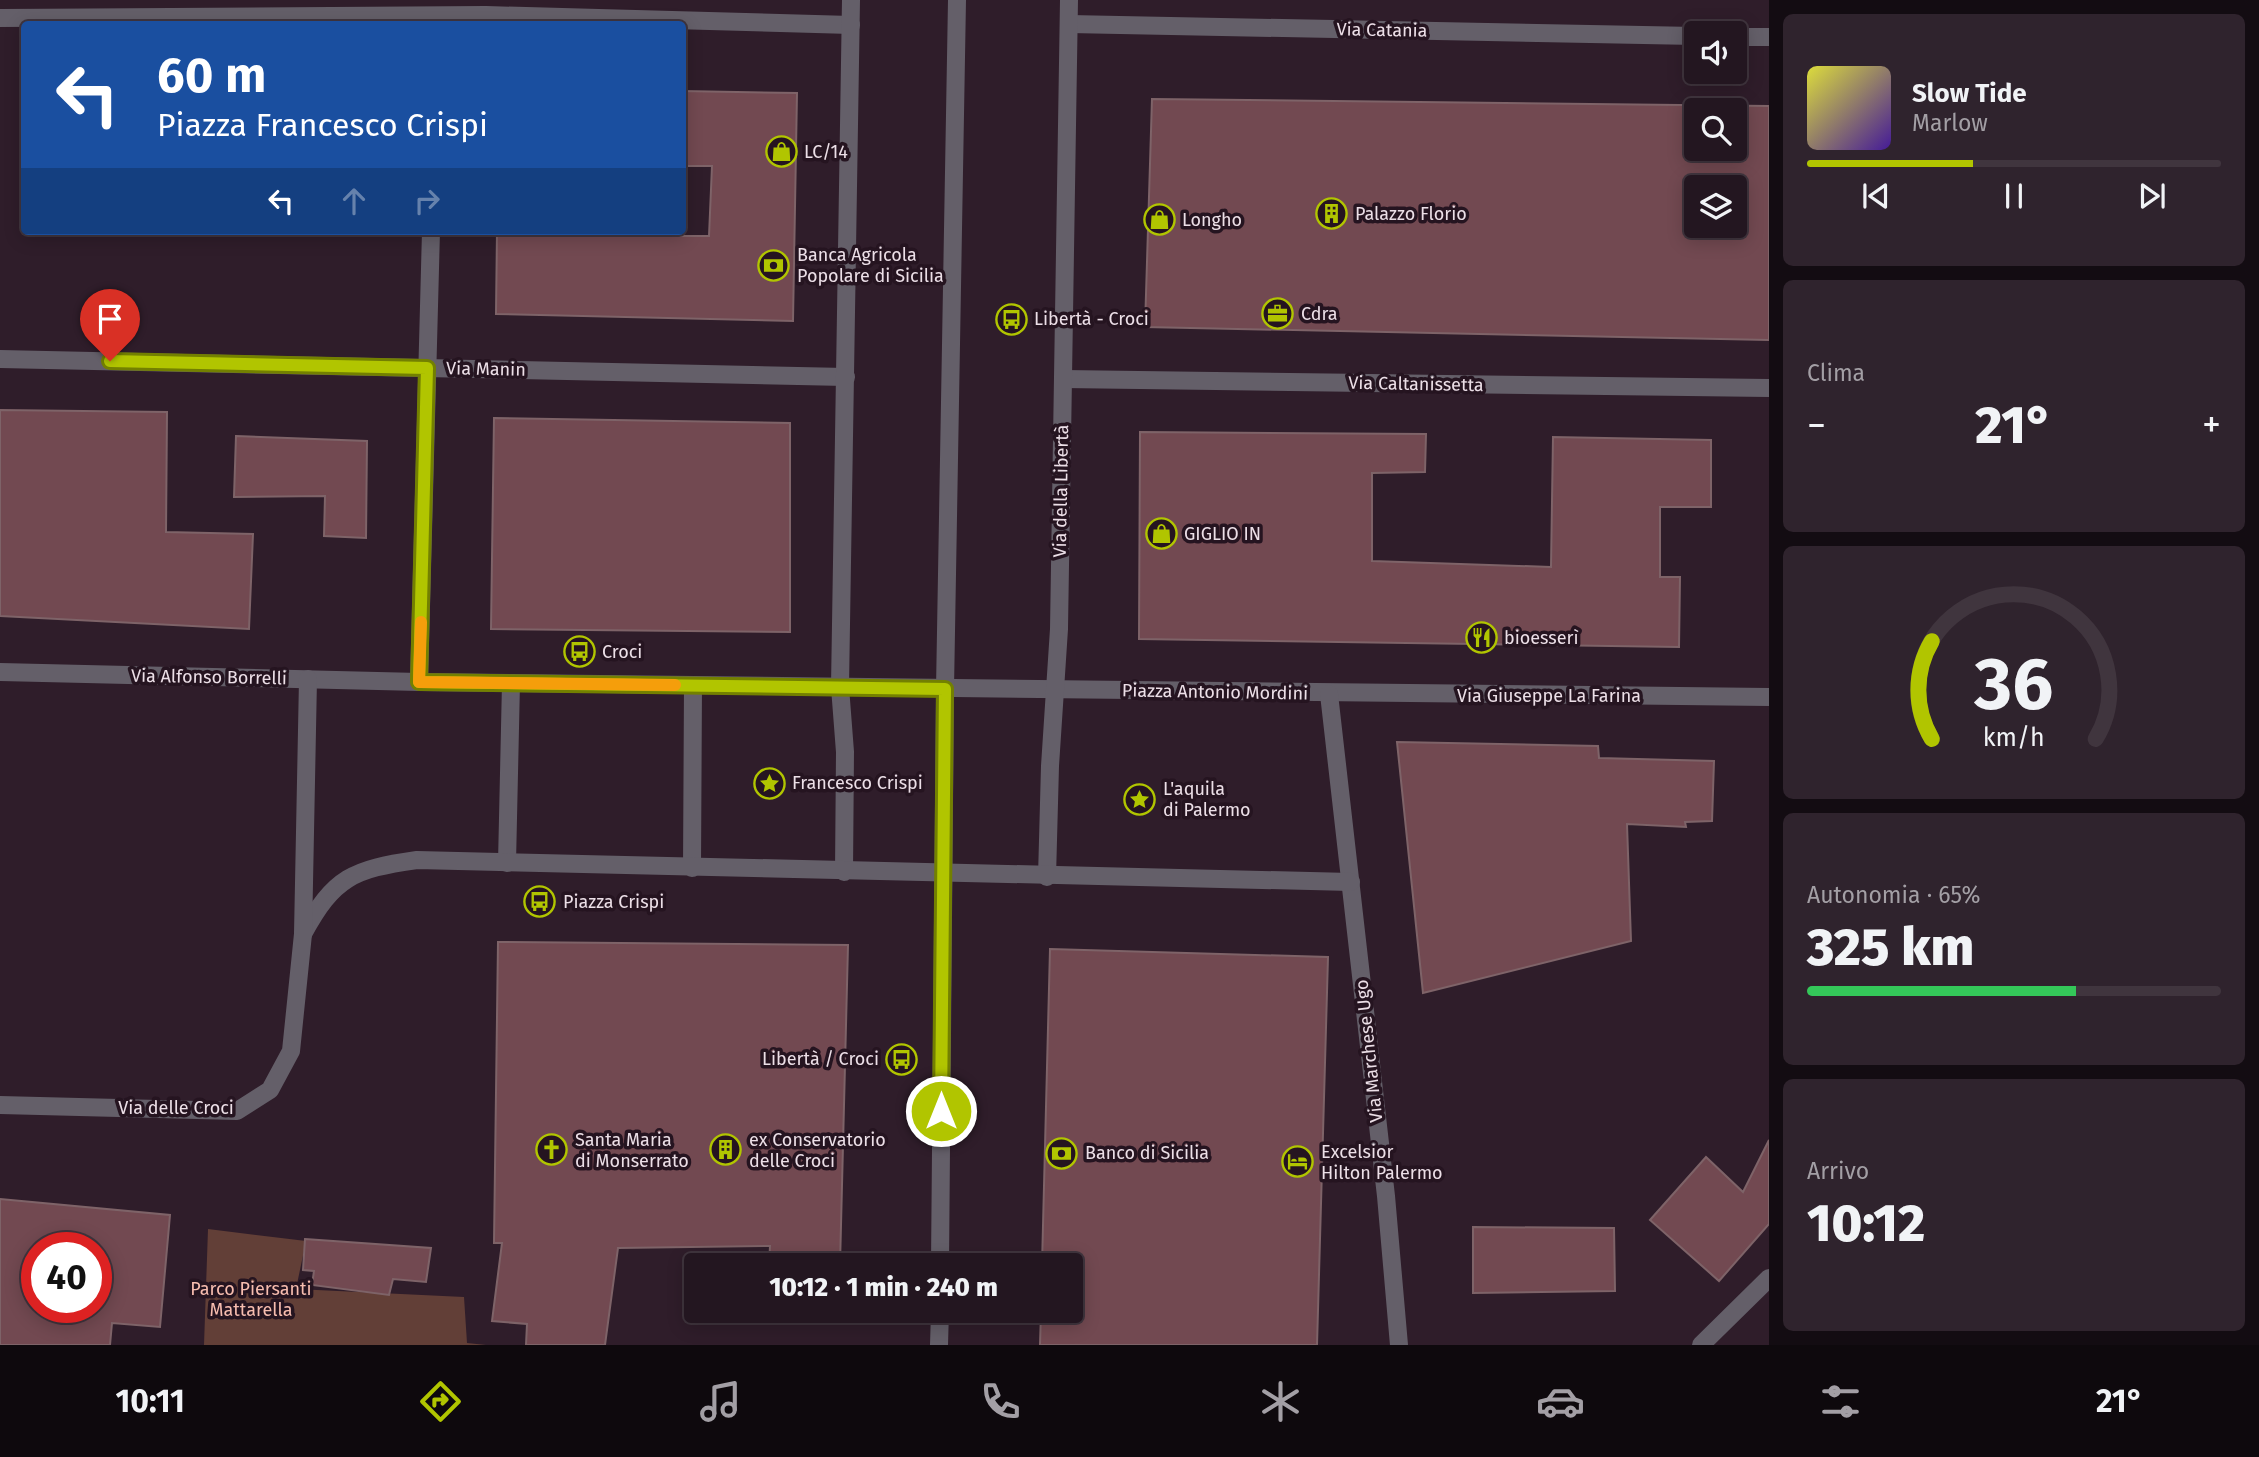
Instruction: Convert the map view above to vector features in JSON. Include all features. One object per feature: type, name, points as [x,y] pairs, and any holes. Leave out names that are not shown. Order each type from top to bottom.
[{"type":"street","points":[[844,872],[845,752],[840,687],[851,0]]},
{"type":"street","points":[[940,1253],[945,689],[957,0]]},
{"type":"street","name":"Via della Libertà","points":[[1047,877],[1050,766],[1057,691],[1069,0]]},
{"type":"street","points":[[0,18],[436,13],[851,25]]},
{"type":"street","name":"Via Catania","points":[[1069,24],[1684,36]]},
{"type":"street","points":[[1747,37],[1769,37]]},
{"type":"street","points":[[419,682],[431,235]]},
{"type":"street","name":"Via Manin","points":[[0,359],[846,377]]},
{"type":"street","name":"Via Caltanissetta","points":[[1063,379],[1769,388]]},
{"type":"street","name":"Via Alfonso Borrelli","points":[[0,672],[419,682],[693,685]]},
{"type":"street","name":"Via delle Croci","points":[[0,1105],[237,1111],[270,1090],[291,1051],[303,934],[308,679]]},
{"type":"street","points":[[507,863],[512,683]]},
{"type":"street","points":[[692,868],[693,685]]},
{"type":"street","name":"Piazza Antonio Mordini","points":[[693,685],[1329,694],[1351,882]]},
{"type":"street","name":"Via Giuseppe La Farina","points":[[1329,694],[1769,698]]},
{"type":"street","points":[[303,934],[323,898],[349,877],[382,865],[417,860],[943,875],[1351,882]]},
{"type":"street","name":"Via Marchese Ugo","points":[[1351,882],[1399,1345]]},
{"type":"street","points":[[1701,1345],[1769,1278]]},
{"type":"street","points":[[939,1345],[940,1323]]},
{"type":"green space","name":"Parco Piersanti Mattarella","points":[[208,1229],[306,1241],[296,1289],[464,1297],[467,1343],[486,1345],[204,1345]]},
{"type":"building","points":[[686,91],[797,93],[793,321],[496,314],[497,235],[709,236],[712,166],[686,166]]},
{"type":"building","points":[[1152,99],[1684,105],[1684,161],[1747,161],[1747,106],[1769,106],[1769,340],[1145,327]]},
{"type":"building","points":[[0,410],[167,412],[166,532],[253,534],[249,629],[0,616]]},
{"type":"building","points":[[494,418],[790,423],[790,632],[491,629]]},
{"type":"building","points":[[1140,432],[1426,434],[1425,472],[1372,473],[1372,561],[1551,567],[1553,437],[1711,440],[1711,507],[1660,507],[1660,577],[1680,577],[1679,647],[1139,639]]},
{"type":"building","points":[[236,436],[367,441],[366,538],[324,536],[325,496],[234,497]]},
{"type":"building","points":[[1397,742],[1598,746],[1599,758],[1714,761],[1712,821],[1685,822],[1686,827],[1627,824],[1631,941],[1423,993]]},
{"type":"building","points":[[498,942],[848,945],[840,1253],[770,1253],[770,1246],[618,1248],[605,1345],[526,1345],[527,1324],[492,1321],[502,1243],[494,1243]]},
{"type":"building","points":[[1050,949],[1328,957],[1317,1345],[1040,1345],[1041,1323],[1083,1323],[1083,1253],[1042,1253]]},
{"type":"building","points":[[1769,1140],[1769,1224],[1719,1281],[1650,1220],[1706,1157],[1743,1192]]},
{"type":"building","points":[[0,1199],[170,1215],[160,1327],[112,1323],[110,1345],[0,1345]]},
{"type":"building","points":[[1473,1227],[1614,1228],[1615,1291],[1473,1293]]},
{"type":"building","points":[[305,1239],[431,1248],[426,1282],[393,1279],[389,1295],[312,1285],[314,1271],[303,1270]]},
{"type":"slow traffic","points":[[421,622],[419,682],[675,685]]},
{"type":"place","name":"LC/14","points":[[781,152]]},
{"type":"place","name":"Palazzo Florio","points":[[1332,214]]},
{"type":"place","name":"Longho","points":[[1159,220]]},
{"type":"place","name":"Banca Agricola Popolare di Sicilia","points":[[774,265]]},
{"type":"place","name":"Cdra","points":[[1278,314]]},
{"type":"place","name":"Libertà - Croci","points":[[1011,319]]},
{"type":"place","name":"GIGLIO IN","points":[[1161,534]]},
{"type":"place","name":"bioesserì","points":[[1481,638]]},
{"type":"place","name":"Croci","points":[[579,652]]},
{"type":"place","name":"Francesco Crispi","points":[[769,783]]},
{"type":"place","name":"L'aquila di Palermo","points":[[1140,799]]},
{"type":"place","name":"Piazza Crispi","points":[[540,902]]},
{"type":"place","name":"Libertà / Croci","points":[[902,1059]]},
{"type":"place","name":"Santa Maria di Monserrato","points":[[552,1150]]},
{"type":"place","name":"ex Conservatorio delle Croci","points":[[726,1150]]},
{"type":"place","name":"Banco di Sicilia","points":[[1062,1153]]},
{"type":"place","name":"Excelsior Hilton Palermo","points":[[1298,1162]]},
{"type":"route","points":[[110,361],[427,368],[419,682],[945,689],[941,1111]]}]
